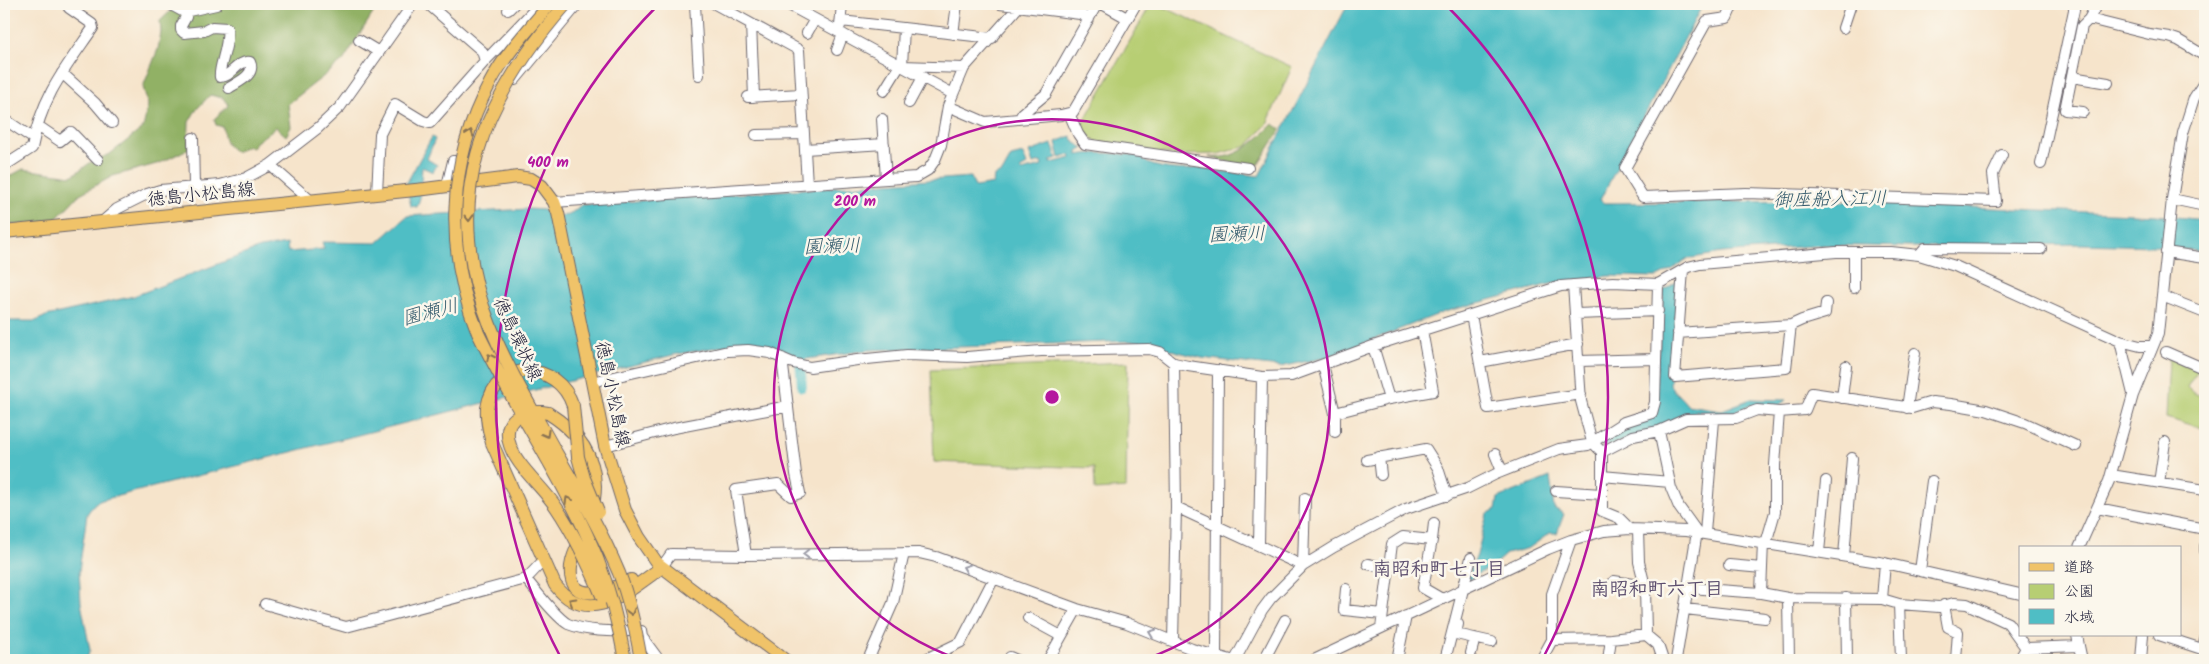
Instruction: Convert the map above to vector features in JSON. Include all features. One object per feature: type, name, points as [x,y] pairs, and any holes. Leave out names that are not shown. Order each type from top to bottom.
[{"type":"main road","name":"徳島環状線","points":[[550,4],[499,67],[476,114],[458,175],[455,209],[456,248],[467,303],[478,333],[579,520],[597,559],[613,608],[624,660]]},
{"type":"main road","name":"徳島環状線","points":[[566,4],[528,49],[492,110],[479,144],[472,171],[469,199],[470,245],[478,290],[490,326],[535,415],[588,508],[619,574],[630,609],[641,660]]},
{"type":"main road","name":"徳島小松島線","points":[[4,232],[377,193],[402,192],[502,178],[531,179],[542,186],[556,208],[605,446],[625,510],[639,537],[659,566],[785,660]]},
{"type":"main road","points":[[619,574],[584,478],[575,441],[573,406],[566,390],[551,376],[543,372],[522,372],[510,375],[494,390],[488,407],[487,426],[492,442],[543,561],[560,592],[579,605],[600,605],[617,598],[659,566]]},
{"type":"main road","points":[[624,660],[611,617],[588,563],[557,508],[518,460],[509,442],[509,424],[516,416],[536,410],[548,412],[569,428],[584,444],[591,460],[595,477],[594,497],[590,520],[575,552],[571,567],[575,584],[585,592],[592,594],[603,592],[659,566]]},
{"type":"street","points":[[4,166],[32,148],[40,114],[54,84],[93,28],[92,24],[69,8],[71,4]]},
{"type":"street","points":[[172,4],[184,12],[186,17],[180,28],[184,33],[204,31],[212,27],[227,28],[227,46],[219,72],[220,77],[225,76],[241,63],[250,62],[251,70],[246,77],[229,88]]},
{"type":"street","points":[[184,12],[216,4]]},
{"type":"street","points":[[101,223],[117,209],[147,194],[160,190],[220,185],[246,178],[270,165],[318,128],[340,107],[413,4]]},
{"type":"street","points":[[428,4],[446,14],[482,52],[486,61]]},
{"type":"street","points":[[377,193],[380,134],[395,104],[422,121],[430,123],[541,4],[562,22]]},
{"type":"street","points":[[447,186],[453,160],[467,163],[484,143],[499,99],[578,4]]},
{"type":"street","points":[[695,4],[699,75]]},
{"type":"street","points":[[714,4],[799,50],[807,184]]},
{"type":"street","points":[[787,4],[953,94]]},
{"type":"street","points":[[837,50],[841,33],[842,4]]},
{"type":"street","points":[[953,34],[956,4]]},
{"type":"street","points":[[1000,4],[1021,5],[1080,14],[1088,19]]},
{"type":"street","points":[[1019,119],[1022,113],[1046,94],[1097,4]]},
{"type":"street","points":[[1102,4],[1127,18]]},
{"type":"street","points":[[948,106],[985,122],[1073,112],[1136,4]]},
{"type":"street","points":[[1733,4],[1727,18],[1707,21],[1625,168],[1643,197],[1746,193],[1996,201],[1992,174],[2002,155]]},
{"type":"street","points":[[1843,28],[1851,4]]},
{"type":"street","points":[[2041,164],[2074,4]]},
{"type":"street","points":[[2083,112],[2065,110],[2082,26],[2097,4]]},
{"type":"street","points":[[556,208],[807,184],[916,177],[928,170],[941,145],[948,106],[964,68],[1021,5]]},
{"type":"street","points":[[2089,18],[2173,39],[2205,56]]},
{"type":"street","points":[[807,33],[815,19]]},
{"type":"street","points":[[841,21],[992,38]]},
{"type":"street","points":[[751,24],[751,97],[801,94]]},
{"type":"street","points":[[884,91],[901,65],[904,28]]},
{"type":"street","points":[[359,40],[380,52]]},
{"type":"street","points":[[901,65],[964,68]]},
{"type":"street","points":[[62,73],[96,103],[112,123]]},
{"type":"street","points":[[2072,77],[2108,83]]},
{"type":"street","points":[[909,103],[923,78]]},
{"type":"street","points":[[2080,546],[2111,475],[2133,395],[2159,326],[2170,213],[2185,123],[2194,98],[2205,81]]},
{"type":"street","points":[[1069,113],[1078,134],[1085,144],[1248,168]]},
{"type":"street","points":[[882,118],[886,179]]},
{"type":"street","points":[[4,119],[34,139]]},
{"type":"street","points":[[38,126],[60,141],[71,132],[98,160]]},
{"type":"street","points":[[756,135],[804,134]]},
{"type":"street","points":[[193,138],[194,187]]},
{"type":"street","points":[[805,148],[884,144]]},
{"type":"street","points":[[270,165],[310,200]]},
{"type":"street","points":[[2172,199],[2205,206]]},
{"type":"street","points":[[1919,255],[1925,248],[2041,249]]},
{"type":"street","points":[[2166,251],[2205,258]]},
{"type":"street","points":[[591,380],[728,351],[748,350],[770,353],[793,363],[810,367],[907,355],[967,357],[1041,351],[1149,349],[1160,352],[1174,363],[1262,377],[1291,376],[1373,346],[1561,286],[1613,282],[1659,283],[1681,271],[1700,264],[1820,253],[1854,252],[1891,252],[1919,255],[1955,266],[2120,341],[2140,346],[2153,346]]},
{"type":"street","points":[[1854,252],[1854,288]]},
{"type":"street","points":[[1681,271],[1675,377],[1786,368],[1791,325]]},
{"type":"street","points":[[1235,660],[1262,610],[1303,566],[1406,509],[1447,496],[1502,471],[1559,449],[1588,445],[1624,422],[1653,412],[1655,402],[1659,283]]},
{"type":"street","points":[[1573,285],[1581,394],[1585,421],[1592,442],[1602,452],[1602,511],[1619,518],[1634,529],[1645,586],[1646,636]]},
{"type":"street","points":[[2162,296],[2205,313]]},
{"type":"street","points":[[1678,333],[1791,325],[1825,313],[1826,303]]},
{"type":"street","points":[[1576,314],[1658,311]]},
{"type":"street","points":[[1471,315],[1488,408],[1581,394]]},
{"type":"street","points":[[1335,412],[1433,391],[1422,330]]},
{"type":"street","points":[[2120,341],[2129,371],[2133,395]]},
{"type":"street","points":[[1480,362],[1578,344]]},
{"type":"street","points":[[1373,346],[1389,399]]},
{"type":"street","points":[[2166,352],[2205,369]]},
{"type":"street","points":[[1907,408],[1915,353]]},
{"type":"street","points":[[746,555],[736,490],[778,484],[791,496],[800,493],[782,358]]},
{"type":"street","points":[[1580,361],[1655,359]]},
{"type":"street","points":[[1173,640],[1176,507],[1174,363]]},
{"type":"street","points":[[1324,365],[1335,412],[1336,432]]},
{"type":"street","points":[[1842,398],[1846,366]]},
{"type":"street","points":[[1216,655],[1218,370]]},
{"type":"street","points":[[1259,544],[1262,377]]},
{"type":"street","points":[[1602,452],[1633,436],[1659,431],[1686,419],[1714,420],[1736,418],[1757,410],[1779,412],[1805,410],[1812,393],[1907,408],[1932,402],[1986,410],[2076,446]]},
{"type":"street","points":[[605,446],[674,428],[788,406]]},
{"type":"street","points":[[1761,593],[1764,542],[1775,512],[1774,465],[1779,412]]},
{"type":"street","points":[[1676,660],[1701,533],[1714,420]]},
{"type":"street","points":[[1659,431],[1670,482],[1678,507],[1701,533]]},
{"type":"street","points":[[2159,483],[2165,442]]},
{"type":"street","points":[[1367,460],[1426,449],[1438,468],[1447,496]]},
{"type":"street","points":[[1495,454],[1502,471]]},
{"type":"street","points":[[1379,458],[1381,475]]},
{"type":"street","points":[[1844,556],[1852,458]]},
{"type":"street","points":[[2111,475],[2205,490]]},
{"type":"street","points":[[1602,476],[1670,482]]},
{"type":"street","points":[[1819,552],[1826,482]]},
{"type":"street","points":[[1920,571],[1932,482]]},
{"type":"street","points":[[1556,491],[1602,494]]},
{"type":"street","points":[[1303,566],[1305,498]]},
{"type":"street","points":[[1176,507],[1303,566]]},
{"type":"street","points":[[2097,508],[2205,529]]},
{"type":"street","points":[[1434,523],[1423,588],[1442,599]]},
{"type":"street","points":[[1314,660],[1572,540],[1604,531],[1634,529],[1701,533],[1764,542],[1885,563],[2019,594]]},
{"type":"street","points":[[1381,628],[1392,544],[1403,537],[1432,540]]},
{"type":"street","points":[[1541,660],[1552,640],[1552,594],[1572,540]]},
{"type":"street","points":[[2205,546],[2205,551]]},
{"type":"street","points":[[868,660],[893,603],[904,553]]},
{"type":"street","points":[[659,566],[671,554],[919,553],[936,556],[1077,609],[1127,623],[1231,660]]},
{"type":"street","points":[[1445,660],[1471,558]]},
{"type":"street","points":[[265,604],[346,627],[526,579],[543,561]]},
{"type":"street","points":[[1882,598],[1885,563]]},
{"type":"street","points":[[1368,564],[1388,568]]},
{"type":"street","points":[[1728,565],[1762,568]]},
{"type":"street","points":[[924,660],[961,642],[994,578]]},
{"type":"street","points":[[526,579],[567,623],[588,630],[606,632],[641,631],[642,638],[659,660]]},
{"type":"street","points":[[1614,581],[1645,586]]},
{"type":"street","points":[[1689,588],[1761,593],[1788,598],[1882,598],[1900,604],[1944,606],[1968,604],[1978,607],[2008,623],[2026,648]]},
{"type":"street","points":[[1346,589],[1344,610],[1382,614]]},
{"type":"street","points":[[1464,589],[1456,634],[1492,642]]},
{"type":"street","points":[[1788,598],[1789,660]]},
{"type":"street","points":[[1846,598],[1847,660]]},
{"type":"street","points":[[1900,604],[1901,660]]},
{"type":"street","points":[[1944,606],[1948,627],[1958,632],[1956,660]]},
{"type":"street","points":[[1048,660],[1077,609]]},
{"type":"street","points":[[1685,609],[1765,618]]},
{"type":"street","points":[[1397,660],[1406,616]]},
{"type":"street","points":[[1028,618],[1061,636]]},
{"type":"street","points":[[1264,660],[1285,620]]},
{"type":"street","points":[[1552,640],[1611,639],[1646,636],[1658,645],[1663,660]]},
{"type":"street","points":[[2141,660],[2143,636]]},
{"type":"street","points":[[2163,636],[2205,646]]},
{"type":"street","points":[[1471,653],[1475,638]]},
{"type":"street","points":[[1608,660],[1611,639]]},
{"type":"street","points":[[2026,648],[2078,641],[2082,660]]},
{"type":"street","points":[[2019,660],[2026,648]]},
{"type":"green space","points":[[178,4],[382,4],[375,10],[343,61],[288,104],[291,127],[286,136],[276,127],[255,143],[253,148],[247,146],[236,152],[232,150],[227,145],[223,127],[216,125],[214,119],[228,104],[223,98],[210,95],[196,110],[189,122],[188,149],[160,163],[113,176],[80,194],[54,221],[18,225],[4,223],[4,174],[10,176],[23,169],[72,176],[91,162],[110,154],[143,128],[148,105],[143,87],[158,49],[161,32],[160,21]]},
{"type":"green space","points":[[1151,4],[1157,4],[1292,67],[1267,124],[1247,146],[1218,154],[1173,155],[1094,141],[1081,126]]},
{"type":"green space","points":[[1273,124],[1281,129],[1258,165],[1235,164],[1209,157],[1227,156],[1244,149]]},
{"type":"green space","points":[[2169,358],[2198,370],[2187,387],[2192,392],[2205,398],[2205,429],[2166,418]]},
{"type":"green space","points":[[1128,362],[1126,488],[1095,490],[1094,468],[934,462],[931,370]]},
{"type":"water","name":"園瀬川","points":[[1348,4],[1703,4],[1600,200],[1604,203],[1829,201],[2156,215],[2205,220],[2205,252],[2155,246],[2082,244],[1910,247],[1824,245],[1722,253],[1686,259],[1673,269],[1657,277],[1608,276],[1550,284],[1444,312],[1328,357],[1280,367],[1202,358],[1136,341],[868,350],[807,359],[791,356],[765,347],[735,344],[673,355],[95,503],[87,514],[79,571],[81,603],[90,650],[86,660],[4,660],[4,321],[36,321],[46,316],[134,296],[260,248],[287,244],[288,252],[324,249],[322,242],[377,243],[407,216],[528,209],[544,210],[548,217],[569,215],[581,205],[971,177],[975,187],[993,184],[994,176],[1002,173],[1011,157],[1023,154],[1027,165],[1020,169],[1021,171],[1042,166],[1041,162],[1033,164],[1029,152],[1052,144],[1057,158],[1051,160],[1051,163],[1071,158],[1070,155],[1060,158],[1056,142],[1071,136],[1075,143],[1084,148],[1078,152],[1078,155],[1100,153],[1128,155],[1141,157],[1155,166],[1167,168],[1196,168],[1259,176]]},
{"type":"water","points":[[432,137],[435,139],[427,159],[437,165],[433,172],[422,167],[420,198],[417,207],[411,206],[406,184]]},
{"type":"water","points":[[1678,281],[1670,385],[1687,405],[1722,410],[1751,399],[1786,400],[1778,406],[1751,405],[1734,412],[1710,414],[1603,447],[1600,442],[1617,430],[1653,416],[1664,290]]},
{"type":"water","points":[[1550,477],[1554,508],[1564,514],[1557,533],[1550,533],[1529,548],[1506,554],[1489,569],[1477,574],[1468,582],[1467,579],[1477,555],[1487,514],[1496,509],[1498,498]]},
{"type":"waterway","points":[[800,359],[802,387]]},
{"type":"district","name":"南昭和町七丁目","points":[[1439,568]]},
{"type":"district","name":"南昭和町六丁目","points":[[1657,588]]},
{"type":"water label","name":"御座船入江川","points":[[1830,198]]}]
